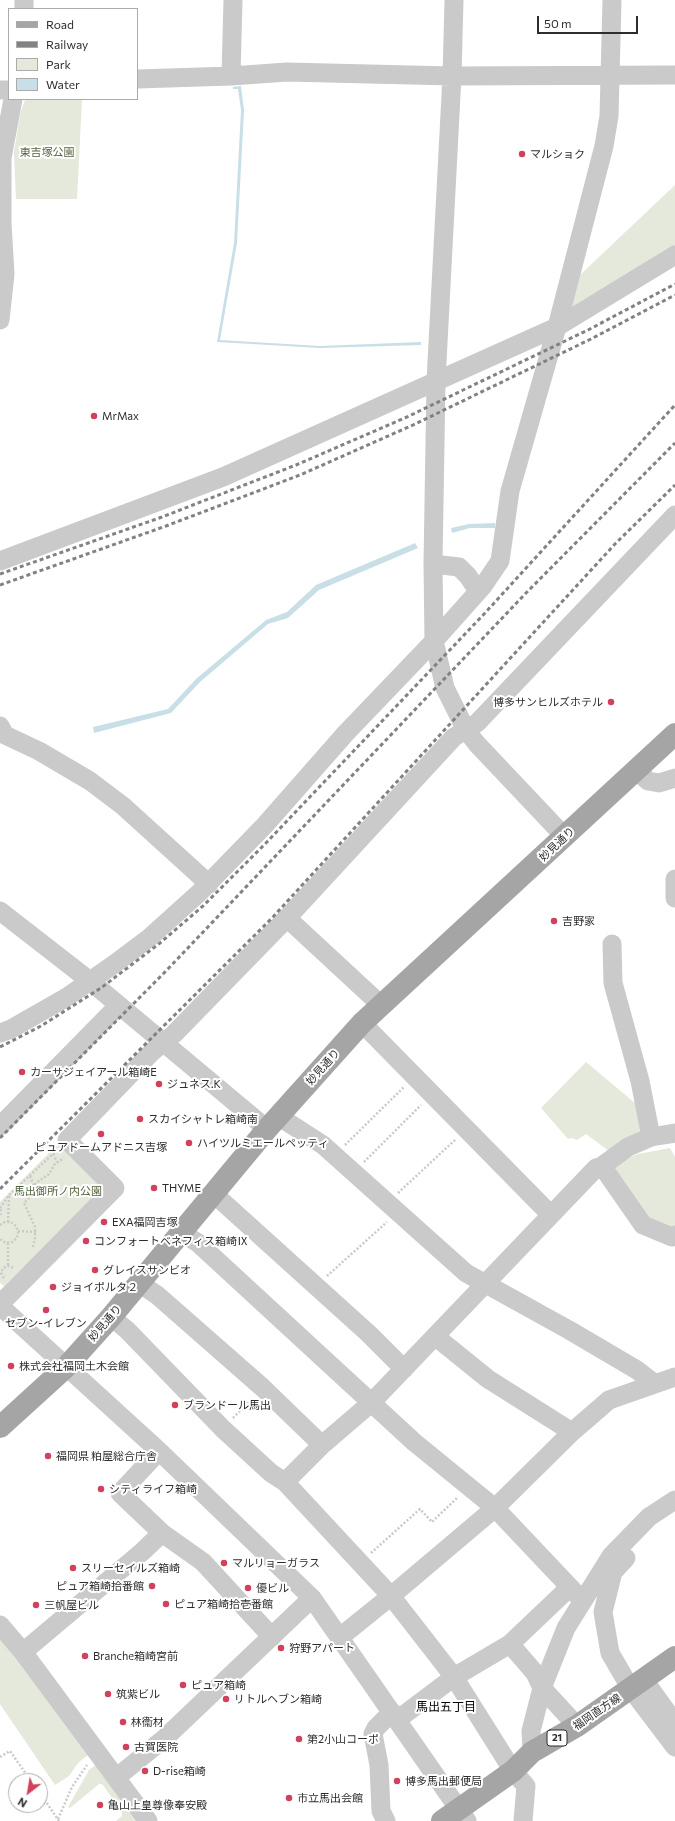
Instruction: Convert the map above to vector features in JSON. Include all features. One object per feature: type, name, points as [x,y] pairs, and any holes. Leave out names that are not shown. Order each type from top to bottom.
[{"type":"main road","name":"妙見通り","points":[[0,1427],[66,1367],[111,1317],[273,1123],[362,1023],[675,734]]},
{"type":"main road","name":"福岡直方線","points":[[456,1817],[513,1770],[532,1752],[577,1726],[675,1657]]},
{"type":"street","points":[[231,76],[233,0]]},
{"type":"street","points":[[454,0],[452,76],[436,381],[433,564],[434,641],[445,688],[466,730],[477,744],[565,837]]},
{"type":"street","points":[[0,1034],[67,997],[90,981],[149,938],[209,884],[345,734],[434,641],[478,591],[500,562],[510,491],[557,327],[604,146],[609,116],[612,0]]},
{"type":"street","points":[[138,79],[231,76],[287,72],[452,76],[675,75]]},
{"type":"street","points":[[0,320],[5,274],[2,223],[2,147],[14,100]]},
{"type":"street","points":[[0,561],[223,477],[557,327],[675,255]]},
{"type":"street","points":[[456,1817],[394,1716],[312,1598],[159,1451],[0,1305],[115,1188],[67,1140],[163,1042],[174,1034],[287,918],[454,737],[477,724],[675,515]]},
{"type":"street","points":[[433,564],[459,567],[468,576],[478,591]]},
{"type":"street","points":[[0,726],[5,735],[39,751],[90,781],[123,806],[209,884]]},
{"type":"street","points":[[636,770],[648,781],[659,783],[675,778]]},
{"type":"street","points":[[675,879],[675,898]]},
{"type":"street","points":[[0,911],[90,981],[163,1042],[273,1123],[323,1145],[466,1273],[638,1370],[655,1384]]},
{"type":"street","points":[[287,918],[381,1005]]},
{"type":"street","points":[[612,944],[613,983],[640,1081],[651,1137]]},
{"type":"street","points":[[0,1126],[119,1005]]},
{"type":"street","points":[[362,1023],[416,1076],[550,1214]]},
{"type":"street","points":[[285,1482],[322,1445],[371,1403],[436,1337],[484,1283],[550,1214],[596,1168],[602,1166],[628,1147],[651,1137],[675,1133],[675,1128]]},
{"type":"street","points":[[602,1166],[643,1225],[672,1237],[675,1235]]},
{"type":"street","points":[[214,1194],[316,1286],[404,1369]]},
{"type":"street","points":[[181,1232],[198,1243],[414,1442],[495,1508],[576,1593]]},
{"type":"street","points":[[139,1283],[157,1295],[263,1388],[322,1445]]},
{"type":"street","points":[[111,1317],[127,1330],[223,1429],[271,1473],[285,1482],[392,1596],[454,1677],[513,1770],[526,1786],[524,1821]]},
{"type":"street","points":[[436,1337],[488,1380],[572,1432]]},
{"type":"street","points":[[339,1638],[392,1596],[495,1508],[572,1432],[609,1400],[675,1377]]},
{"type":"street","points":[[159,1451],[120,1493],[162,1533],[203,1562],[272,1637]]},
{"type":"street","points":[[386,1821],[381,1812],[379,1765],[373,1734],[376,1728],[454,1677],[510,1644],[576,1593],[649,1517],[675,1500]]},
{"type":"street","points":[[649,1517],[641,1538],[613,1572],[603,1612],[610,1653],[637,1684],[675,1723]]},
{"type":"street","points":[[23,1652],[142,1552],[162,1533]]},
{"type":"street","points":[[532,1752],[532,1731],[542,1688],[566,1628],[576,1593]]},
{"type":"street","points":[[116,1778],[166,1737],[312,1598]]},
{"type":"street","points":[[0,1625],[23,1652],[148,1821]]},
{"type":"street","points":[[510,1644],[535,1673],[542,1688],[577,1726]]},
{"type":"street","points":[[637,1684],[675,1747]]},
{"type":"path","points":[[334,1156],[416,1076]]},
{"type":"path","points":[[354,1172],[433,1094]]},
{"type":"path","points":[[316,1286],[467,1128]]},
{"type":"path","points":[[0,1215],[0,1208],[9,1195],[58,1149]]},
{"type":"path","points":[[53,1154],[57,1163]]},
{"type":"path","points":[[32,1249],[36,1232],[24,1203],[28,1199],[36,1183],[49,1174],[57,1163],[66,1156]]},
{"type":"path","points":[[30,1176],[34,1186]]},
{"type":"path","points":[[8,1222],[9,1195]]},
{"type":"path","points":[[0,1225],[8,1222],[15,1224],[18,1231],[15,1239],[8,1242],[0,1239]]},
{"type":"path","points":[[18,1231],[36,1232]]},
{"type":"path","points":[[8,1242],[8,1266]]},
{"type":"path","points":[[13,1268],[19,1265]]},
{"type":"path","points":[[223,1429],[263,1388]]},
{"type":"path","points":[[361,1563],[420,1509],[432,1522],[469,1486]]},
{"type":"path","points":[[0,1757],[10,1751],[25,1773]]},
{"type":"path","points":[[59,1820],[72,1787],[84,1767],[99,1755]]},
{"type":"path","points":[[48,1804],[59,1820]]},
{"type":"green space","name":"東吉塚公園","points":[[25,100],[82,100],[77,199],[16,199],[14,152],[20,114]]},
{"type":"green space","points":[[675,185],[675,249],[571,310],[580,275]]},
{"type":"green space","points":[[586,1062],[641,1108],[642,1135],[613,1154],[586,1134],[577,1140],[572,1138],[568,1139],[541,1108]]},
{"type":"green space","name":"馬出御所ノ内公園","points":[[60,1142],[104,1187],[4,1286],[0,1283],[0,1202]]},
{"type":"green space","points":[[670,1148],[675,1157],[675,1230],[645,1222],[609,1170],[618,1162],[638,1154]]},
{"type":"green space","points":[[0,1634],[88,1752],[88,1755],[78,1763],[69,1776],[55,1785],[0,1704]]},
{"type":"green space","points":[[97,1764],[137,1821],[116,1821],[122,1816],[121,1810],[102,1784],[99,1784],[70,1808],[68,1807],[89,1770]]},
{"type":"water","points":[[241,86],[244,110],[237,243],[220,340],[320,346],[421,342],[421,345],[320,348],[217,342],[234,243],[241,110],[238,89],[233,89],[233,87]]},
{"type":"water","points":[[495,523],[495,528],[470,528],[452,533],[451,528],[469,524]]},
{"type":"water","points":[[415,543],[418,548],[319,590],[288,618],[268,624],[200,682],[171,713],[94,733],[93,727],[168,709],[196,679],[266,620],[287,612],[316,585]]},
{"type":"railway","points":[[0,574],[162,517],[296,465],[407,417],[588,330],[675,284]]},
{"type":"railway","points":[[0,585],[166,526],[300,475],[413,425],[591,339],[675,295]]},
{"type":"railway","points":[[0,1047],[41,1026],[101,988],[160,943],[203,906],[266,843],[485,613],[675,405]]},
{"type":"railway","points":[[0,1138],[165,972],[527,592],[675,443]]},
{"type":"railway","points":[[0,1189],[272,918],[615,544],[675,485]]},
{"type":"place","name":"マルショク","points":[[522,154]]},
{"type":"place","name":"MrMax","points":[[94,416]]},
{"type":"place","name":"博多サンヒルズホテル","points":[[611,702]]},
{"type":"place","name":"吉野家","points":[[554,921]]},
{"type":"place","name":"カーサジェイアール箱崎E","points":[[22,1072]]},
{"type":"place","name":"ジュネス.K","points":[[159,1084]]},
{"type":"place","name":"スカイシャトレ箱崎南","points":[[140,1119]]},
{"type":"place","name":"ピュアドームアドニス吉塚","points":[[101,1134]]},
{"type":"place","name":"ハイツルミエールペッティ","points":[[189,1143]]},
{"type":"place","name":"THYME","points":[[154,1188]]},
{"type":"place","name":"EXA福岡吉塚","points":[[104,1222]]},
{"type":"place","name":"コンフォートベネフィス箱崎Ⅸ","points":[[86,1241]]},
{"type":"place","name":"グレイスサンビオ","points":[[95,1270]]},
{"type":"place","name":"ジョイポルタ２","points":[[53,1287]]},
{"type":"place","name":"セブン-イレブン","points":[[46,1310]]},
{"type":"place","name":"株式会社福岡土木会館","points":[[11,1366]]},
{"type":"place","name":"ブランドール馬出","points":[[175,1405]]},
{"type":"place","name":"福岡県 粕屋総合庁舎","points":[[48,1456]]},
{"type":"place","name":"シティライフ箱崎","points":[[101,1489]]},
{"type":"place","name":"マルリョーガラス","points":[[224,1563]]},
{"type":"place","name":"スリーセイルズ箱崎","points":[[73,1568]]},
{"type":"place","name":"ピュア箱崎拾番館","points":[[152,1586]]},
{"type":"place","name":"優ビル","points":[[248,1588]]},
{"type":"place","name":"ピュア箱崎拾壱番館","points":[[166,1604]]},
{"type":"place","name":"三帆屋ビル","points":[[36,1605]]},
{"type":"place","name":"狩野アパート","points":[[281,1648]]},
{"type":"place","name":"Branche箱崎宮前","points":[[85,1656]]},
{"type":"place","name":"ピュア箱崎","points":[[183,1685]]},
{"type":"place","name":"筑紫ビル","points":[[108,1694]]},
{"type":"place","name":"リトルヘブン箱崎","points":[[226,1699]]},
{"type":"place","name":"林衞材","points":[[123,1722]]},
{"type":"place","name":"第2小山コーポ","points":[[299,1739]]},
{"type":"place","name":"古賀医院","points":[[126,1747]]},
{"type":"place","name":"D-rise箱崎","points":[[145,1771]]},
{"type":"place","name":"博多馬出郵便局","points":[[397,1781]]},
{"type":"place","name":"市立馬出会館","points":[[289,1798]]},
{"type":"place","name":"亀山上皇尊像奉安殿","points":[[100,1805]]},
{"type":"district","name":"馬出五丁目","points":[[446,1707]]}]
